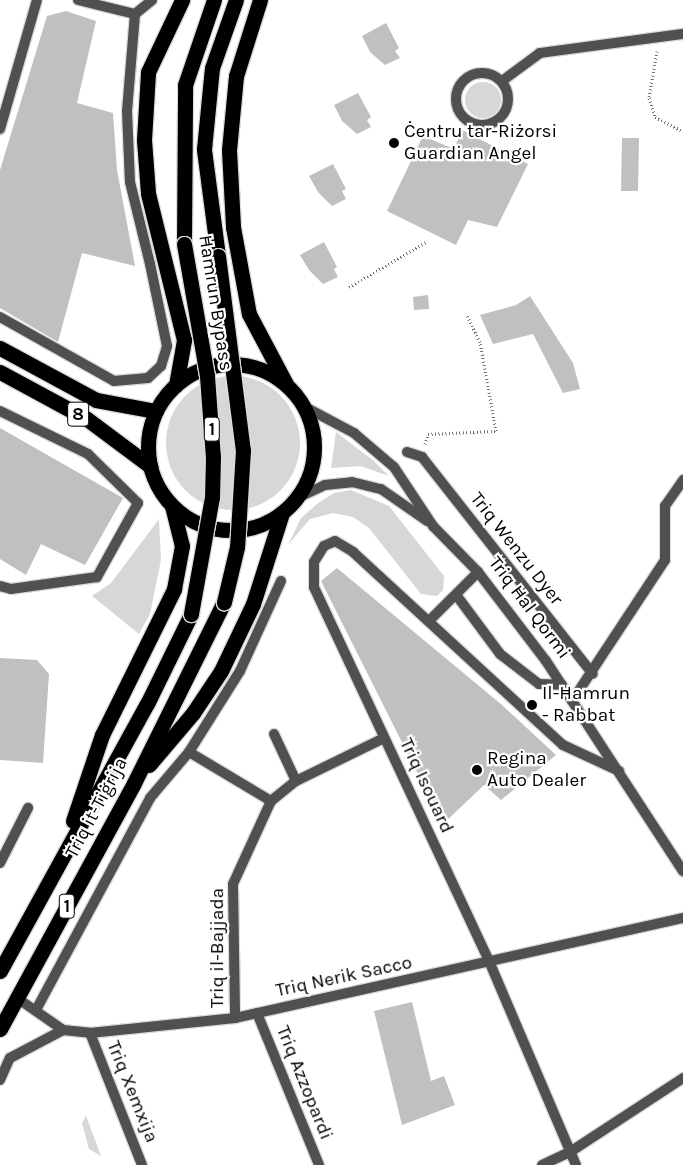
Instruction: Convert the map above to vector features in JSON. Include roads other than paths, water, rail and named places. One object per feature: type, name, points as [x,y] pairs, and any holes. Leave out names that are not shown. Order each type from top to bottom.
[{"type":"highway","name":"Ħamrun Bypass","points":[[176,385],[184,340],[148,193],[144,140],[148,72],[182,0]]},
{"type":"highway","name":"Ħamrun Bypass","points":[[191,614],[212,497],[213,457],[207,376],[184,244],[185,85],[214,0]]},
{"type":"highway","name":"Ħamrun Bypass","points":[[224,602],[237,547],[243,450],[204,149],[212,68],[236,0]]},
{"type":"highway","name":"Ħamrun Bypass","points":[[260,0],[236,76],[229,150],[233,227],[249,314],[287,386]]},
{"type":"highway","name":"8","points":[[0,348],[96,400],[156,411]]},
{"type":"highway","points":[[240,364],[262,370],[287,386],[303,406],[314,448],[311,469],[296,499],[282,512],[263,524],[231,530],[199,524],[172,506],[158,488],[150,466],[148,438],[156,411],[176,385],[216,365],[240,364]]},
{"type":"highway","name":"8","points":[[0,372],[87,419],[150,466]]},
{"type":"highway","points":[[62,854],[102,735],[174,588],[182,546],[172,506]]},
{"type":"highway","points":[[134,783],[193,713],[221,671],[253,604],[282,512]]},
{"type":"highway","name":"Triq it-Tiġrija","points":[[0,1029],[134,783],[224,602]]},
{"type":"highway","name":"Triq it-Tiġrija","points":[[0,971],[62,854],[147,704],[191,614]]},
{"type":"street","points":[[0,129],[37,0]]},
{"type":"street","points":[[78,0],[135,14]]},
{"type":"street","points":[[0,318],[114,381],[148,378],[161,366],[167,346],[130,182],[127,111],[135,14],[152,0]]},
{"type":"street","points":[[502,81],[540,53],[660,35],[683,34]]},
{"type":"street","points":[[486,72],[502,81],[509,98],[507,109],[495,123],[476,125],[461,115],[457,92],[466,78],[486,72]]},
{"type":"street","name":"Triq Ħal Qormi","points":[[303,406],[354,433],[394,467],[433,526]]},
{"type":"street","points":[[0,411],[88,454],[138,503],[97,577],[11,589],[0,586]]},
{"type":"street","name":"Triq Wenzu Dyer","points":[[407,452],[422,457],[593,674]]},
{"type":"street","points":[[572,701],[593,674],[665,560],[666,506],[683,480]]},
{"type":"street","name":"Triq Ħal Qormi","points":[[296,499],[325,485],[352,482],[381,489],[433,526],[478,572],[562,685],[683,872]]},
{"type":"street","name":"Triq Isouard","points":[[576,1165],[490,963],[314,587],[314,562],[324,546],[335,541],[353,552],[430,620],[563,745],[619,771]]},
{"type":"street","points":[[430,620],[457,596],[463,584],[478,572]]},
{"type":"street","points":[[36,1010],[150,798],[189,752],[240,671],[281,581]]},
{"type":"street","points":[[457,596],[500,654],[539,684],[562,685]]},
{"type":"street","points":[[274,734],[296,781]]},
{"type":"street","points":[[189,752],[271,801],[296,781],[384,738]]},
{"type":"street","name":"Triq il-Bajjada","points":[[235,1018],[233,884],[271,801]]},
{"type":"street","points":[[0,863],[28,808]]},
{"type":"street","name":"Triq Nerik Sacco","points":[[63,1030],[90,1033],[235,1018],[490,963],[683,918]]},
{"type":"street","points":[[0,1080],[10,1058],[63,1030],[17,998]]},
{"type":"street","name":"Triq Azzopardi","points":[[257,1014],[319,1165]]},
{"type":"street","name":"Triq Xemxija","points":[[90,1033],[142,1165]]},
{"type":"street","points":[[542,1165],[570,1152],[683,1078]]},
{"type":"place","name":"Ċentru tar-Riżorsi Guardian Angel","points":[[394,143]]},
{"type":"place","name":"Il-Ħamrun - Rabbat","points":[[532,705]]},
{"type":"place","name":"Regina Auto Dealer","points":[[477,770]]}]
